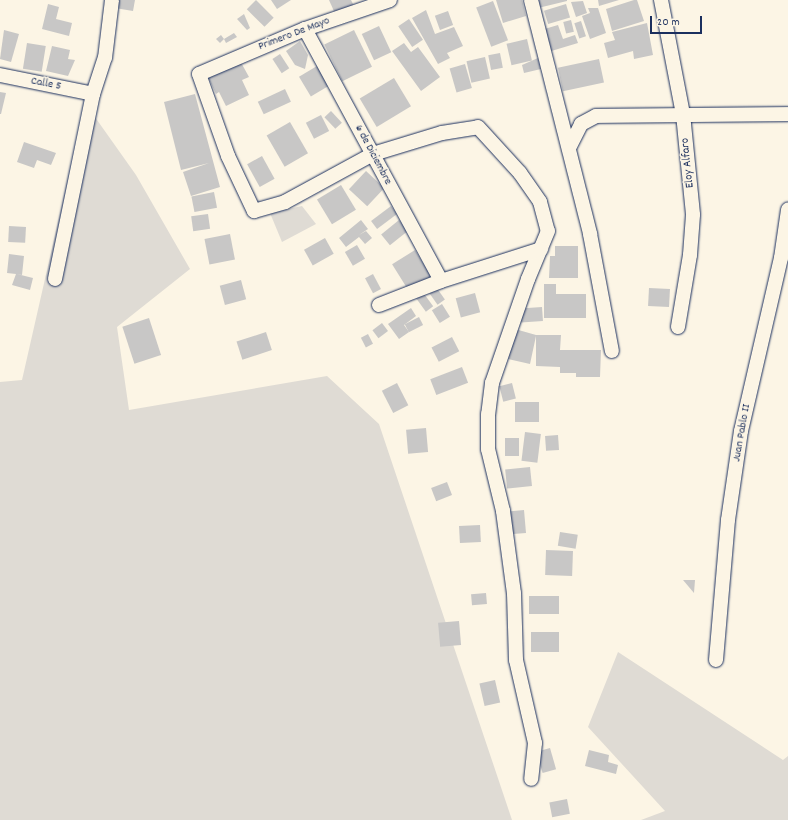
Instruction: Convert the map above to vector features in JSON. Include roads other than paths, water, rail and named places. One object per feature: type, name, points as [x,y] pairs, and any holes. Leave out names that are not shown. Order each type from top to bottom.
[{"type":"street","points":[[55,279],[93,94],[106,58],[112,0]]},
{"type":"street","name":"Primero De Mayo","points":[[373,154],[285,202],[254,211],[228,156],[199,74],[305,29],[390,0]]},
{"type":"street","points":[[531,0],[590,234],[612,351]]},
{"type":"street","name":"Eloy Alfaro","points":[[661,0],[683,114],[693,215],[690,256],[678,327]]},
{"type":"street","name":"6 de Diciembre","points":[[305,29],[441,281]]},
{"type":"street","name":"Calle 5","points":[[0,75],[93,94]]},
{"type":"street","points":[[569,148],[581,124],[596,116],[788,114]]},
{"type":"street","points":[[373,154],[442,133],[478,127],[520,173],[540,202],[548,231],[528,279],[492,383],[488,414],[488,449],[503,511],[514,593],[516,660],[536,743],[531,779]]},
{"type":"street","name":"Juan Pablo II","points":[[716,660],[728,520],[741,431],[780,258],[788,210]]},
{"type":"street","points":[[379,305],[441,281],[541,249]]}]
